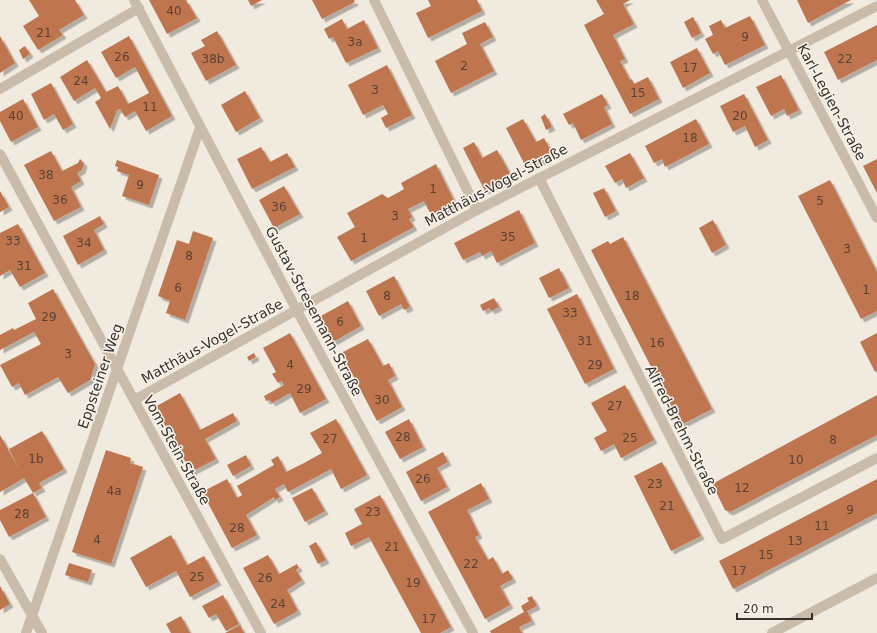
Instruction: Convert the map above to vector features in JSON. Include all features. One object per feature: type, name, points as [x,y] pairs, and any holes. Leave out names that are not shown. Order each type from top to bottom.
[{"type":"street","points":[[374,0],[477,210]]},
{"type":"street","name":"Karl-Legien-Straße","points":[[762,0],[877,218]]},
{"type":"street","points":[[0,89],[137,4]]},
{"type":"street","name":"Gustav-Stresemann-Straße","points":[[137,4],[200,128],[296,309],[473,633]]},
{"type":"street","name":"Matthäus-Vogel-Straße","points":[[134,400],[477,210],[877,6]]},
{"type":"street","name":"Eppsteiner Weg","points":[[26,633],[200,128]]},
{"type":"street","name":"Vom-Stein-Straße","points":[[0,154],[261,633]]},
{"type":"street","name":"Alfred-Brehm-Straße","points":[[539,178],[722,539],[877,458]]},
{"type":"street","points":[[0,559],[42,633]]},
{"type":"street","points":[[772,633],[877,578]]},
{"type":"building","points":[[29,0],[75,0],[84,15],[59,30],[63,35],[38,50],[23,26],[39,16]]},
{"type":"building","points":[[149,0],[186,0],[197,18],[167,34]]},
{"type":"building","points":[[248,0],[262,0],[251,6]]},
{"type":"building","points":[[312,0],[354,0],[355,2],[322,19]]},
{"type":"building","points":[[428,0],[477,0],[482,11],[428,38],[416,13],[431,6]]},
{"type":"building","points":[[596,0],[630,0],[623,4],[634,24],[613,35],[625,59],[620,61],[630,80],[632,79],[634,84],[648,77],[659,99],[630,114],[584,25],[604,14]]},
{"type":"building","points":[[797,0],[851,0],[808,23]]},
{"type":"building","points":[[750,16],[765,45],[725,65],[718,51],[713,54],[705,39],[713,35],[709,26],[721,20],[725,28]]},
{"type":"building","points":[[693,17],[701,33],[692,38],[684,22]]},
{"type":"building","points":[[342,19],[347,29],[364,20],[378,48],[346,63],[333,37],[329,39],[324,29]]},
{"type":"building","points":[[485,22],[493,37],[480,44],[494,71],[451,93],[435,61],[467,44],[462,33]]},
{"type":"building","points":[[877,25],[877,60],[838,80],[824,52]]},
{"type":"building","points":[[217,31],[236,65],[206,81],[191,53],[205,46],[201,40]]},
{"type":"building","points":[[0,36],[15,63],[0,73]]},
{"type":"building","points":[[129,36],[172,116],[146,131],[135,111],[125,117],[120,109],[117,110],[110,129],[95,102],[101,98],[95,88],[74,101],[60,77],[87,60],[106,92],[118,86],[128,104],[149,93],[135,67],[116,78],[101,52]]},
{"type":"building","points":[[25,46],[30,54],[23,59],[19,50]]},
{"type":"building","points":[[697,48],[710,73],[683,88],[670,62]]},
{"type":"building","points":[[387,65],[412,115],[386,128],[381,118],[388,114],[383,105],[363,115],[348,85]]},
{"type":"building","points":[[781,75],[799,110],[787,116],[784,109],[771,116],[756,87]]},
{"type":"building","points":[[51,83],[73,124],[63,130],[54,114],[44,120],[31,94]]},
{"type":"building","points":[[245,91],[260,118],[236,132],[221,105]]},
{"type":"building","points":[[602,94],[608,105],[604,107],[612,124],[581,140],[573,123],[569,125],[563,114]]},
{"type":"building","points":[[744,94],[768,140],[755,147],[745,126],[733,132],[720,106]]},
{"type":"building","points":[[23,99],[38,127],[11,142],[0,121],[0,112]]},
{"type":"building","points":[[545,114],[552,127],[546,130],[541,117]]},
{"type":"building","points":[[523,119],[536,142],[544,138],[553,155],[527,169],[506,128]]},
{"type":"building","points":[[696,119],[709,144],[665,167],[662,159],[654,163],[645,146]]},
{"type":"building","points":[[474,142],[482,158],[497,150],[512,177],[485,191],[463,148]]},
{"type":"building","points":[[261,147],[270,162],[287,153],[295,167],[252,189],[237,159]]},
{"type":"building","points":[[51,151],[62,171],[78,163],[80,159],[84,163],[82,170],[77,173],[81,181],[71,187],[81,207],[54,221],[24,165]]},
{"type":"building","points":[[630,153],[644,178],[626,188],[622,179],[615,183],[605,166]]},
{"type":"building","points":[[877,159],[877,193],[863,166]]},
{"type":"building","points":[[117,160],[159,175],[149,205],[122,196],[129,175],[117,171],[118,167],[115,166]]},
{"type":"building","points":[[436,164],[456,205],[432,217],[424,201],[408,209],[412,217],[409,219],[414,227],[351,261],[337,237],[355,227],[347,213],[382,194],[388,198],[399,192],[404,189],[401,183]]},
{"type":"building","points":[[830,180],[877,272],[877,311],[861,319],[798,196]]},
{"type":"building","points":[[284,186],[300,214],[274,228],[259,200]]},
{"type":"building","points":[[604,188],[616,211],[605,217],[593,193]]},
{"type":"building","points":[[0,191],[9,207],[0,212]]},
{"type":"building","points":[[519,210],[535,243],[497,263],[491,251],[482,256],[480,252],[463,260],[454,243]]},
{"type":"building","points":[[100,216],[104,224],[94,230],[104,250],[78,265],[63,236]]},
{"type":"building","points":[[713,220],[726,245],[712,253],[699,228]]},
{"type":"building","points":[[18,224],[45,273],[20,287],[10,270],[0,276],[0,233]]},
{"type":"building","points":[[193,231],[213,238],[185,320],[166,313],[170,301],[158,296],[177,240],[189,244]]},
{"type":"building","points":[[623,237],[712,409],[681,425],[591,250],[608,241],[610,244]]},
{"type":"building","points":[[559,268],[569,288],[549,298],[539,278]]},
{"type":"building","points":[[394,276],[410,307],[404,310],[401,304],[379,316],[366,291]]},
{"type":"building","points":[[53,289],[95,364],[90,380],[68,393],[58,377],[25,395],[19,383],[12,387],[0,365],[41,344],[34,332],[0,350],[0,335],[36,319],[28,303]]},
{"type":"building","points":[[577,294],[614,369],[585,384],[547,309]]},
{"type":"building","points":[[494,298],[499,307],[491,311],[490,308],[483,311],[480,305]]},
{"type":"building","points":[[348,301],[361,326],[333,342],[319,317]]},
{"type":"building","points":[[290,333],[326,399],[300,413],[290,393],[272,403],[270,400],[266,401],[264,396],[284,385],[282,381],[278,383],[272,374],[276,372],[263,348]]},
{"type":"building","points":[[877,333],[877,371],[875,372],[860,342]]},
{"type":"building","points":[[368,339],[383,366],[389,363],[395,376],[388,380],[402,407],[377,421],[341,353]]},
{"type":"building","points":[[254,353],[256,357],[249,361],[247,357]]},
{"type":"building","points":[[625,385],[654,440],[621,458],[614,444],[601,451],[594,438],[607,431],[591,403]]},
{"type":"building","points":[[180,393],[200,430],[233,413],[237,421],[205,439],[216,459],[191,472],[155,407]]},
{"type":"building","points":[[877,395],[877,435],[730,512],[725,510],[712,484]]},
{"type":"building","points":[[336,419],[367,475],[341,489],[331,469],[288,492],[284,484],[275,489],[280,497],[275,500],[274,497],[246,515],[257,535],[232,548],[202,492],[227,479],[237,498],[242,495],[237,486],[274,465],[271,460],[278,456],[286,472],[304,463],[322,453],[310,433]]},
{"type":"building","points":[[409,419],[423,447],[400,459],[385,432]]},
{"type":"building","points":[[42,431],[64,469],[39,483],[42,488],[33,493],[24,478],[0,492],[0,435],[19,469],[9,449]]},
{"type":"building","points":[[106,450],[131,458],[130,463],[143,467],[111,564],[72,552]]},
{"type":"building","points":[[443,452],[448,462],[437,468],[447,487],[421,501],[406,472]]},
{"type":"building","points":[[246,455],[251,466],[233,476],[227,465]]},
{"type":"building","points":[[662,462],[701,536],[671,551],[634,476]]},
{"type":"building","points":[[877,479],[877,513],[733,589],[719,561]]},
{"type":"building","points":[[481,483],[489,499],[467,510],[479,535],[475,537],[488,560],[493,557],[502,574],[508,570],[513,579],[500,586],[510,605],[485,619],[428,512]]},
{"type":"building","points":[[312,488],[325,511],[305,522],[292,498]]},
{"type":"building","points":[[33,493],[46,517],[9,537],[0,520],[0,510]]},
{"type":"building","points":[[380,495],[451,627],[440,633],[421,633],[369,537],[351,546],[345,533],[362,524],[354,509]]},
{"type":"building","points":[[171,535],[187,565],[204,556],[218,582],[190,597],[176,571],[146,587],[130,558]]},
{"type":"building","points":[[316,542],[326,560],[318,564],[309,546]]},
{"type":"building","points":[[268,555],[279,574],[297,564],[299,568],[296,570],[302,580],[287,590],[298,611],[274,624],[243,568]]},
{"type":"building","points":[[69,563],[92,570],[88,582],[65,575]]},
{"type":"building","points":[[0,586],[10,604],[0,610]]},
{"type":"building","points":[[223,595],[239,624],[226,631],[216,614],[209,618],[202,606]]},
{"type":"building","points":[[532,596],[537,606],[527,611],[532,621],[519,627],[522,633],[491,633],[490,631],[524,612],[521,606],[529,601],[527,598]]},
{"type":"building","points":[[181,616],[190,633],[171,633],[166,624]]},
{"type":"building","points":[[240,625],[244,633],[225,633]]}]
